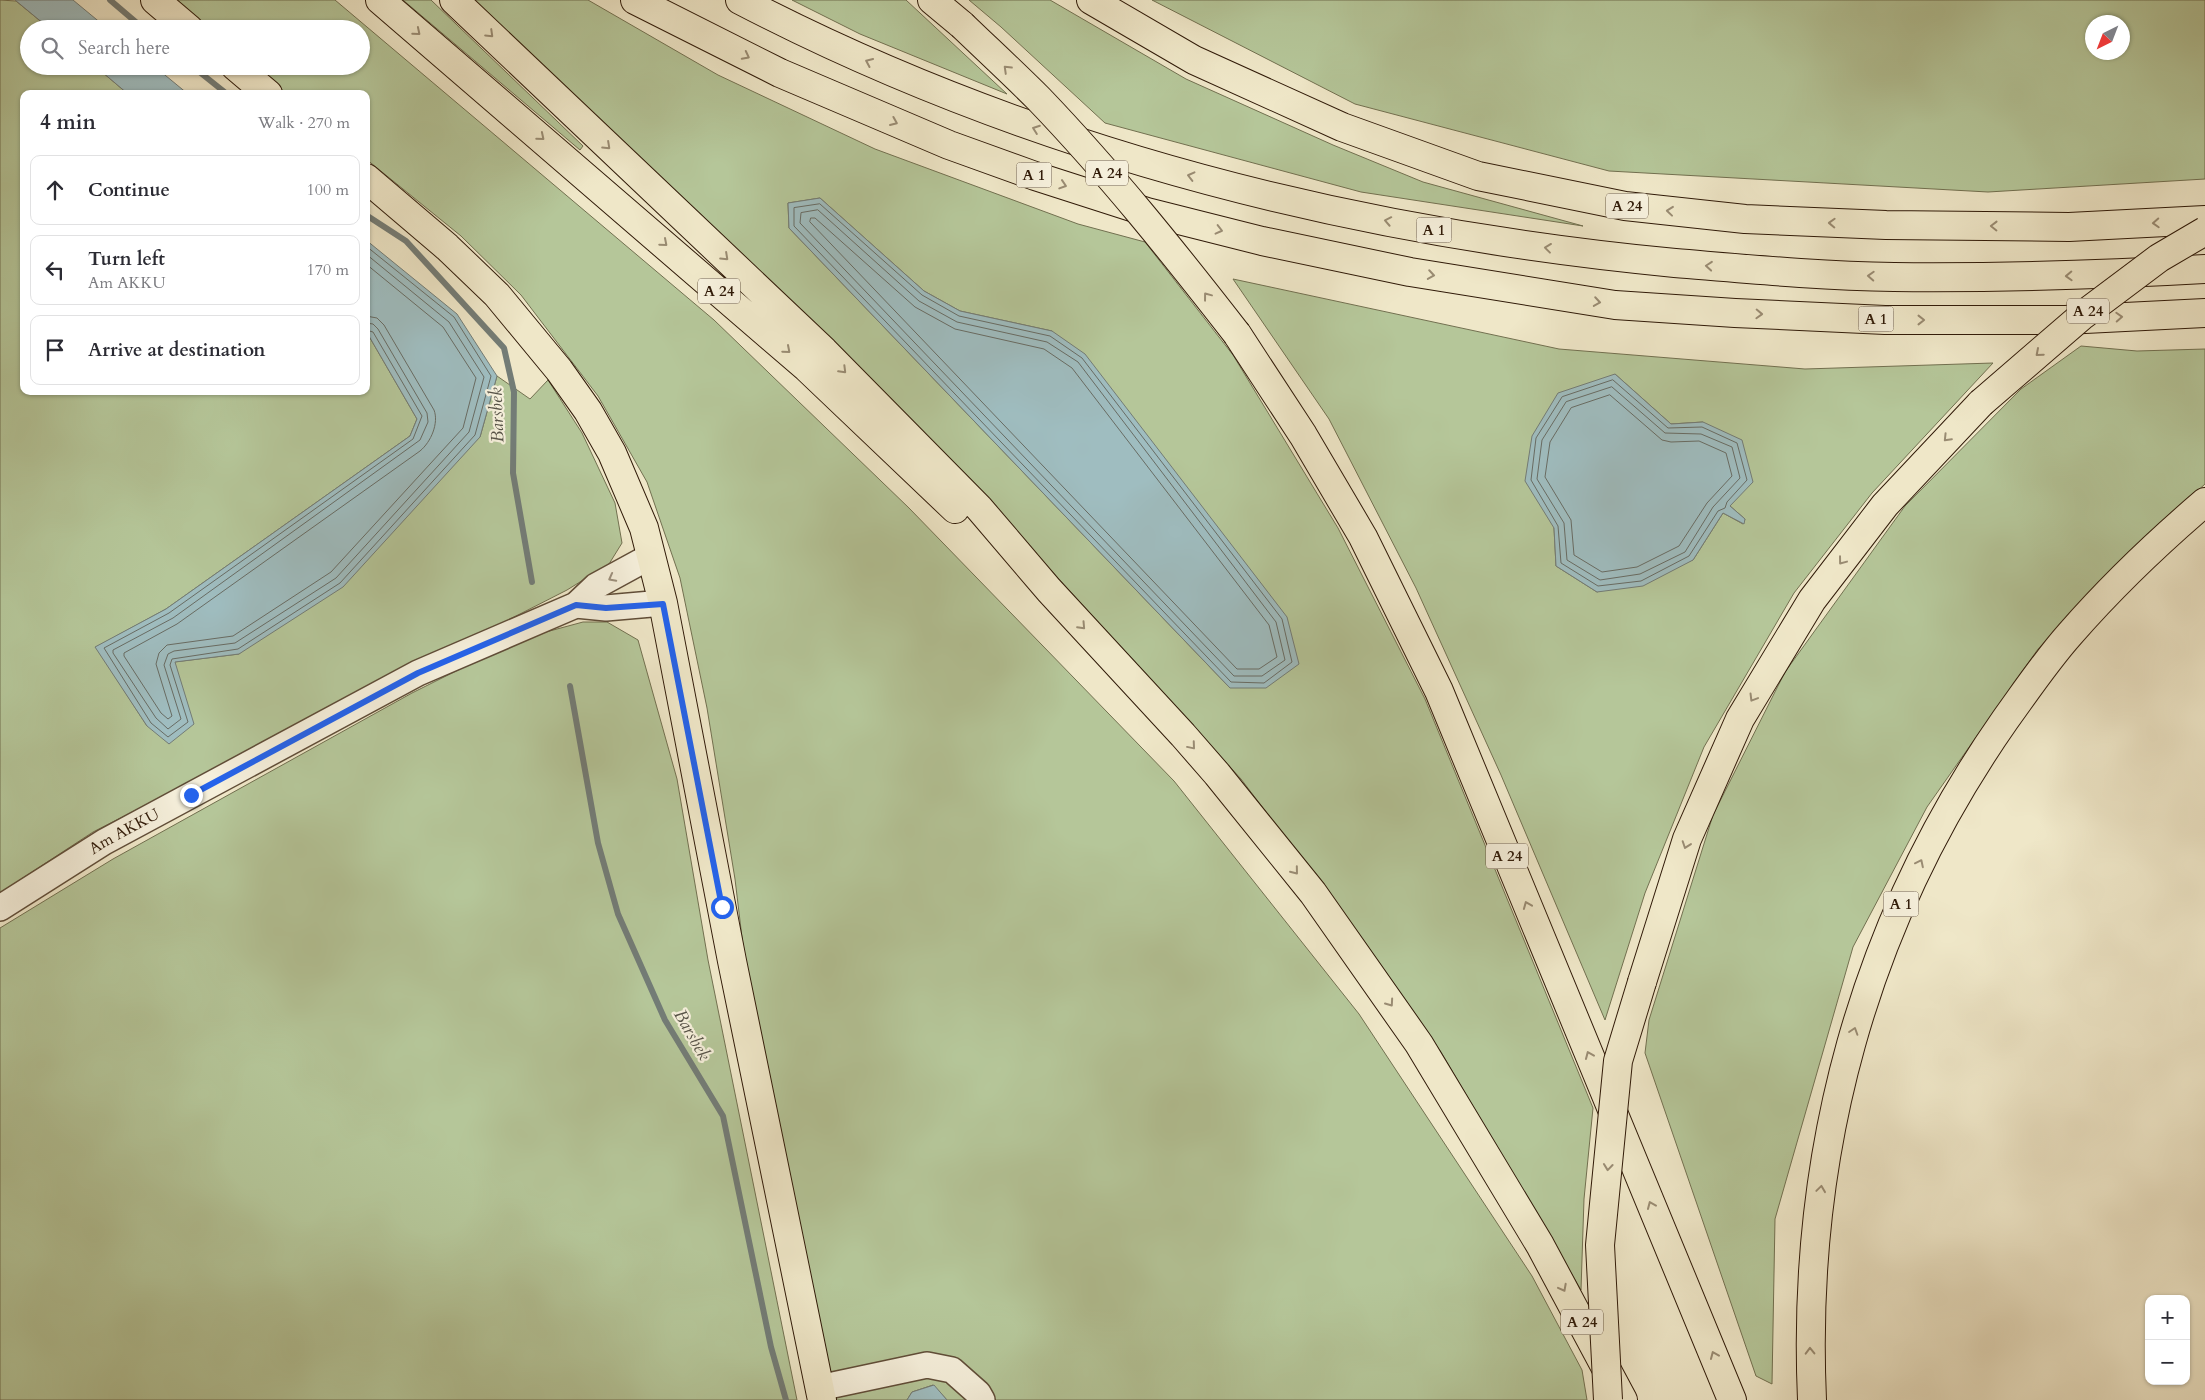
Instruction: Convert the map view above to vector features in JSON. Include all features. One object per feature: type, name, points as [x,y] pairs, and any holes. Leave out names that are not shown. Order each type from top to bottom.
[{"type":"main road","points":[[155,0],[178,20]]},
{"type":"main road","name":"A 24","points":[[380,0],[807,368],[966,520],[1049,590]]},
{"type":"main road","name":"A 24","points":[[454,0],[824,351],[979,508],[1049,590],[1183,735],[1313,893],[1419,1044],[1540,1245],[1623,1400]]},
{"type":"main road","name":"A 1","points":[[635,0],[780,73],[940,142],[1044,179],[1156,215],[1262,241],[1410,272],[1615,305],[1735,314],[1885,320],[2065,320],[2205,313]]},
{"type":"main road","name":"A 1","points":[[652,0],[703,33]]},
{"type":"main road","name":"A 1","points":[[740,0],[797,30],[883,68],[965,103],[1049,134],[1187,175],[1292,201],[1443,232],[1634,259],[1756,270],[1862,275],[2068,276],[2205,270]]},
{"type":"main road","name":"A 24","points":[[932,0],[962,25],[1038,99],[1109,176],[1176,255],[1237,334],[1303,435],[1363,537],[1438,691],[1732,1400]]},
{"type":"main road","name":"A 24","points":[[1091,0],[1194,60],[1342,127],[1478,176],[1615,204],[1745,219],[1886,225],[2069,227],[2205,220]]},
{"type":"main road","points":[[245,75],[263,90]]},
{"type":"main road","points":[[370,181],[447,247],[496,295],[560,370],[588,410],[612,453],[631,496],[651,556],[663,604],[732,961],[820,1394]]},
{"type":"main road","name":"A 24","points":[[1608,1400],[1600,1245],[1618,1061],[1687,839],[1740,719],[1812,600],[1885,505],[1981,403],[2083,315],[2160,258],[2205,232]]},
{"type":"main road","name":"A 1","points":[[1812,1400],[1810,1325],[1812,1273],[1827,1147],[1838,1090],[1851,1040],[1885,942],[1903,901],[1958,793],[1982,754],[2045,665],[2107,593],[2205,502]]},
{"type":"street","name":"Am AKKU","points":[[0,908],[104,842],[418,673],[576,605],[596,586],[651,556]]},
{"type":"street","name":"Am AKKU","points":[[576,605],[606,608],[663,604]]},
{"type":"street","points":[[820,1394],[928,1365],[952,1370],[978,1393],[982,1400]]},
{"type":"green space","points":[[0,0],[16,1],[39,20],[20,20],[20,75],[106,75],[123,90],[20,90],[20,395],[370,395],[370,338],[417,419],[410,436],[166,609],[96,647],[147,726],[174,662],[239,654],[480,437],[497,376],[530,399],[548,380],[582,433],[615,503],[622,543],[609,564],[567,590],[93,832],[0,893]]},
{"type":"green space","points":[[172,0],[335,0],[359,20],[196,20]]},
{"type":"green space","points":[[403,0],[431,0],[583,146],[580,150]]},
{"type":"green space","points":[[466,0],[588,0],[718,75],[875,149],[1078,224],[1145,242],[1233,355],[1338,528],[1425,699],[1593,1108],[1584,1199],[1581,1290],[1441,1052],[1364,941],[1241,779],[1027,544]],"holes":[[[820,198],[924,291],[960,311],[1052,331],[1230,688],[789,228],[788,203]]]},
{"type":"green space","points":[[792,0],[906,0],[1007,94],[860,34]]},
{"type":"green space","points":[[969,0],[1050,0],[1186,79],[1333,145],[1423,182],[1583,226],[1361,192],[1105,123]]},
{"type":"green space","points":[[1152,0],[2205,0],[2205,179],[1988,192],[1609,171],[1355,104]]},
{"type":"green space","points":[[370,30],[714,320],[909,508],[1174,781],[1359,1014],[1532,1276],[1582,1370],[1587,1400],[947,1400],[933,1385],[912,1392],[907,1400],[832,1400],[752,1021],[735,879],[707,708],[680,578],[647,482],[598,396],[521,295],[461,236],[370,162],[370,90],[282,90],[264,75],[370,75]]},
{"type":"green space","points":[[1233,279],[1559,349],[1805,369],[1993,363],[1872,493],[1794,593],[1704,747],[1645,893],[1605,1020],[1501,775],[1416,588],[1329,419]],"holes":[[[1615,374],[1671,424],[1703,422],[1730,506],[1745,519],[1743,524],[1723,513],[1693,560],[1597,592],[1556,566],[1554,528]]]},
{"type":"green space","points":[[2081,346],[2137,351],[2205,349],[2205,484],[2129,553],[2038,649],[1927,807],[1853,947],[1775,1219],[1772,1384],[1756,1376],[1645,1053],[1649,1020],[1713,815],[1785,672],[1905,506],[2021,389]]},
{"type":"green space","points":[[583,622],[607,622],[638,640],[677,779],[708,960],[797,1400],[0,1400],[0,928],[113,859],[412,693],[520,639]]},
{"type":"water","points":[[15,0],[73,0],[97,20],[39,20]]},
{"type":"water","points":[[106,75],[165,75],[183,90],[123,90]]},
{"type":"water","points":[[820,198],[924,291],[960,311],[1052,331],[1085,354],[1287,617],[1299,664],[1266,688],[1230,688],[789,228],[788,203]]},
{"type":"water","points":[[370,243],[457,314],[497,376],[480,437],[343,587],[239,654],[175,662],[194,724],[169,744],[147,726],[95,647],[166,609],[410,436],[417,419],[370,338]]},
{"type":"water","points":[[1615,374],[1671,424],[1703,422],[1742,440],[1753,482],[1730,506],[1745,519],[1744,524],[1723,513],[1693,560],[1643,586],[1597,592],[1556,566],[1554,528],[1525,481],[1532,436],[1558,393]]},
{"type":"water","points":[[934,1385],[947,1400],[907,1400],[912,1392]]},
{"type":"waterway","name":"Barsbek","points":[[110,0],[133,20]]},
{"type":"waterway","name":"Barsbek","points":[[203,75],[222,90]]},
{"type":"waterway","name":"Barsbek","points":[[370,218],[406,241],[504,348],[514,392],[513,473],[532,582]]},
{"type":"waterway","name":"Barsbek","points":[[570,686],[598,843],[618,914],[665,1020],[723,1116],[771,1347],[786,1400]]},
{"type":"route","points":[[191,795],[418,673],[533,622],[576,605],[606,608],[663,604],[722,907]]}]
